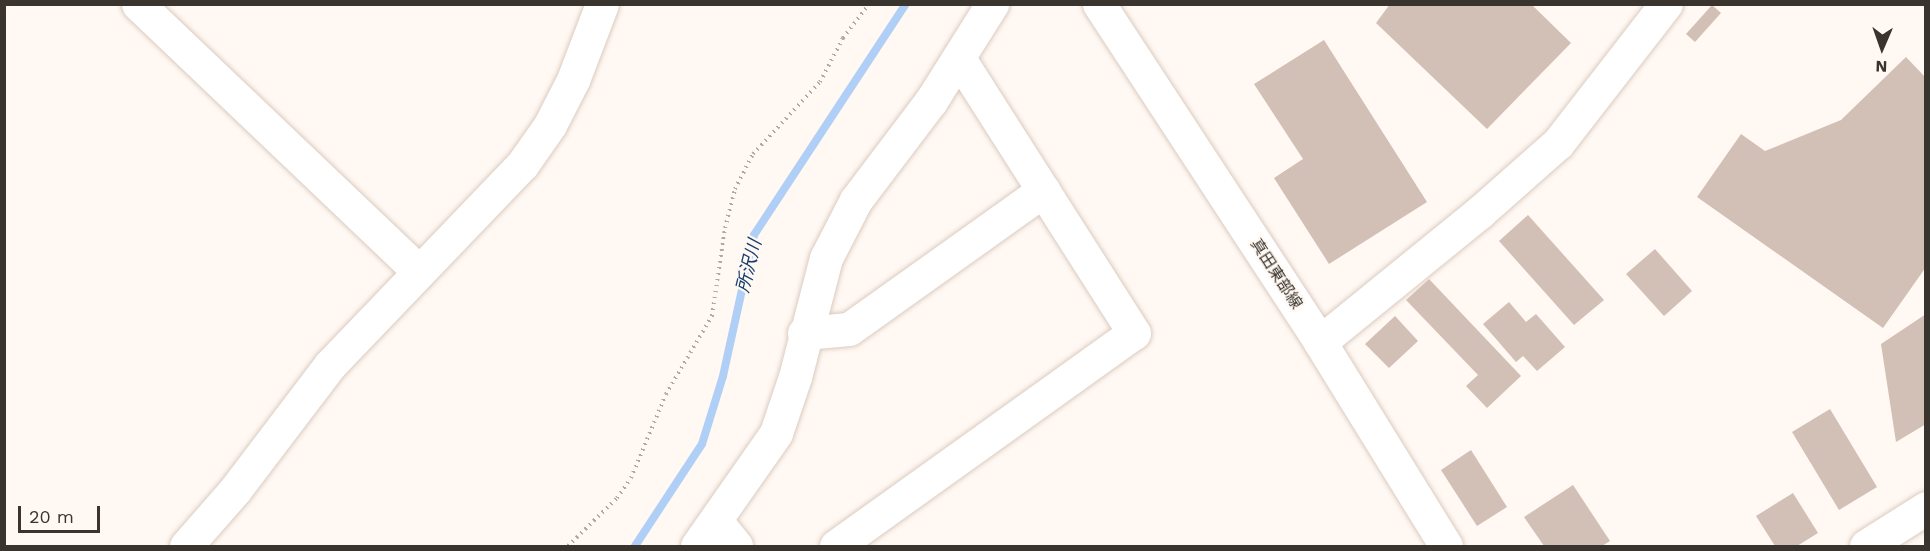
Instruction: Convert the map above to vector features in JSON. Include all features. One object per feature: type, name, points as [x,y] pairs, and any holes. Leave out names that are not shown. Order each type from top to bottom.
[{"type":"street","points":[[138,4],[419,272]]},
{"type":"street","points":[[186,546],[235,490],[330,365],[522,165],[550,124],[602,4]]},
{"type":"street","points":[[736,546],[706,534],[776,434],[795,377],[804,333],[826,258],[856,200],[959,58],[992,4]]},
{"type":"street","name":"真田東部線","points":[[1099,4],[1320,342],[1446,546]]},
{"type":"street","points":[[1320,342],[1480,212],[1558,143],[1666,4]]},
{"type":"street","points":[[836,546],[1134,333],[959,58]]},
{"type":"street","points":[[804,333],[849,329],[1044,189]]},
{"type":"street","points":[[1866,546],[1926,508]]},
{"type":"path","points":[[568,546],[617,498],[631,478],[666,394],[712,316],[725,228],[735,189],[753,154],[820,82],[843,38],[869,4]]},
{"type":"building","points":[[1390,4],[1531,4],[1571,43],[1487,129],[1376,23]]},
{"type":"building","points":[[1712,5],[1721,13],[1695,42],[1686,34]]},
{"type":"building","points":[[1324,40],[1427,202],[1329,264],[1274,178],[1303,159],[1254,84]]},
{"type":"building","points":[[1906,57],[1926,78],[1926,267],[1883,328],[1697,197],[1741,134],[1765,151],[1841,120]]},
{"type":"building","points":[[1528,215],[1604,300],[1574,325],[1499,241]]},
{"type":"building","points":[[1655,249],[1692,291],[1664,316],[1626,274]]},
{"type":"building","points":[[1429,279],[1521,376],[1487,408],[1466,386],[1478,375],[1406,300]]},
{"type":"building","points":[[1509,302],[1526,322],[1536,314],[1565,347],[1537,371],[1523,356],[1516,362],[1483,324]]},
{"type":"building","points":[[1926,314],[1926,424],[1896,442],[1881,344]]},
{"type":"building","points":[[1395,316],[1418,341],[1389,368],[1365,344]]},
{"type":"building","points":[[1830,409],[1877,487],[1839,510],[1792,432]]},
{"type":"building","points":[[1471,450],[1507,507],[1477,526],[1441,470]]},
{"type":"building","points":[[1573,485],[1610,541],[1602,546],[1544,546],[1524,517]]},
{"type":"building","points":[[1793,493],[1818,533],[1797,546],[1775,546],[1756,516]]},
{"type":"waterway","name":"所沢川","points":[[635,546],[702,444],[723,376],[754,235],[906,4]]}]
